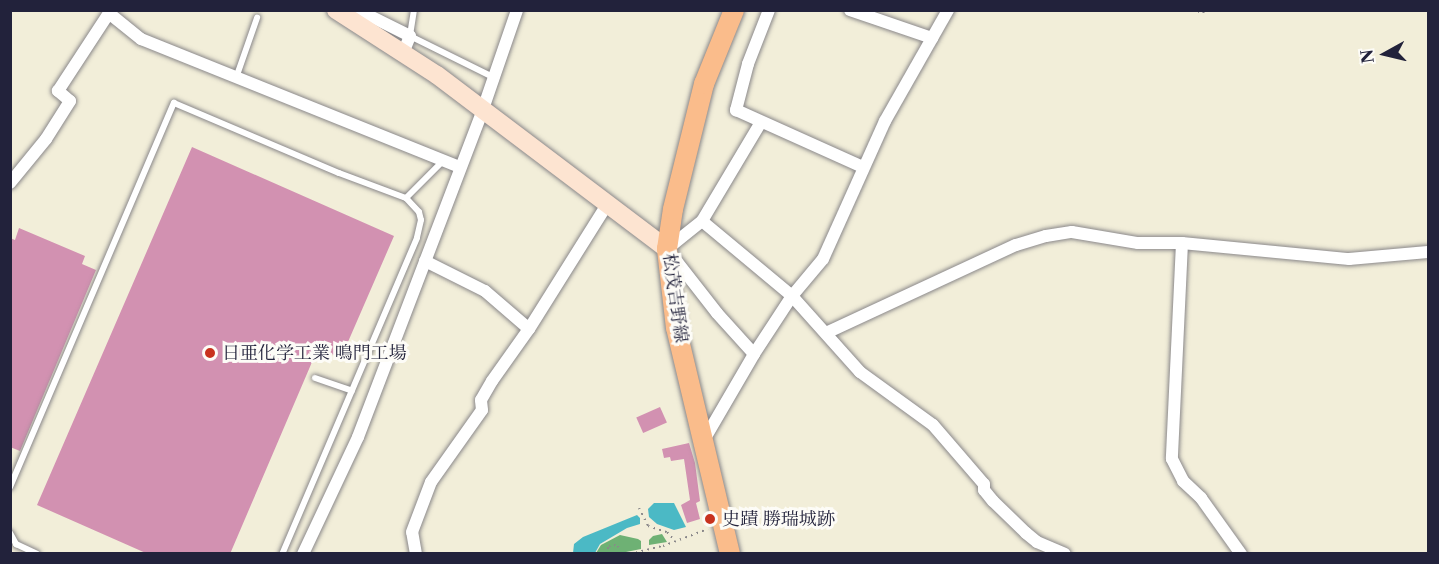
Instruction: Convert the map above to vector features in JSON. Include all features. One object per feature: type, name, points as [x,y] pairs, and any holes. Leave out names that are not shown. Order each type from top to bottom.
[{"type":"main road","name":"松茂吉野線","points":[[730,554],[676,328],[667,249],[673,209],[704,84],[734,10]]},
{"type":"street","points":[[336,10],[407,44]]},
{"type":"street","points":[[358,10],[407,44],[483,109],[667,249],[717,313],[754,354]]},
{"type":"street","points":[[303,554],[358,437],[483,109],[517,10]]},
{"type":"street","points":[[769,10],[747,64],[736,110],[863,167]]},
{"type":"street","points":[[850,10],[932,38]]},
{"type":"street","points":[[704,440],[754,354],[792,296],[823,259],[885,121],[948,10]]},
{"type":"street","points":[[10,183],[46,139],[70,101],[58,91],[111,12],[141,39],[460,167]]},
{"type":"street","points":[[667,249],[702,221],[761,122]]},
{"type":"street","points":[[416,554],[412,532],[431,482],[482,410],[481,400],[486,391],[529,329],[608,203]]},
{"type":"street","points":[[702,221],[792,296],[861,372],[933,425],[984,484],[984,490],[993,501],[1026,533],[1037,542],[1065,554]]},
{"type":"street","points":[[826,333],[1016,245],[1046,236],[1072,232],[1138,243],[1182,243],[1349,259],[1428,252]]},
{"type":"street","points":[[1182,243],[1172,459],[1183,481],[1201,498],[1241,554]]},
{"type":"street","points":[[425,261],[485,291],[529,329]]},
{"type":"lane","points":[[414,10],[407,44],[493,77]]},
{"type":"lane","points":[[236,78],[257,18]]},
{"type":"lane","points":[[10,487],[174,103],[339,173],[406,198],[419,212],[421,220],[417,238],[282,554]]},
{"type":"lane","points":[[406,198],[443,161]]},
{"type":"lane","points":[[315,378],[352,391]]},
{"type":"lane","points":[[10,533],[16,544],[37,554]]},
{"type":"path","points":[[1192,10],[1203,13],[1205,10]]},
{"type":"path","points":[[639,508],[648,526],[667,532],[675,541]]},
{"type":"path","points":[[630,554],[708,529],[723,520]]},
{"type":"path","points":[[605,554],[609,546],[614,545],[618,546],[620,554]]},
{"type":"green space","points":[[662,534],[667,542],[649,545],[649,540],[653,536]]},
{"type":"green space","points":[[620,535],[641,541],[641,549],[621,553],[596,553],[601,545]]},
{"type":"water","points":[[654,503],[674,503],[686,527],[674,530],[657,524],[649,517],[648,509]]},
{"type":"water","points":[[637,515],[640,518],[640,524],[627,528],[600,544],[595,553],[573,553],[574,544],[583,537]]},
{"type":"building","name":"日亜化学工業 鳴門工場","points":[[192,147],[394,236],[341,358],[318,348],[230,554],[148,554],[37,505]]},
{"type":"building","points":[[19,228],[85,256],[82,264],[96,270],[20,451],[10,447],[10,238],[15,240]]},
{"type":"building","points":[[660,407],[667,423],[643,433],[636,418]]},
{"type":"building","points":[[689,443],[695,463],[700,501],[696,503],[700,519],[687,523],[681,505],[690,500],[684,459],[671,461],[670,457],[664,458],[662,449]]},
{"type":"place","name":"日亜化学工業 鳴門工場","points":[[210,353]]},
{"type":"place","name":"史蹟 勝瑞城跡","points":[[710,519]]}]
